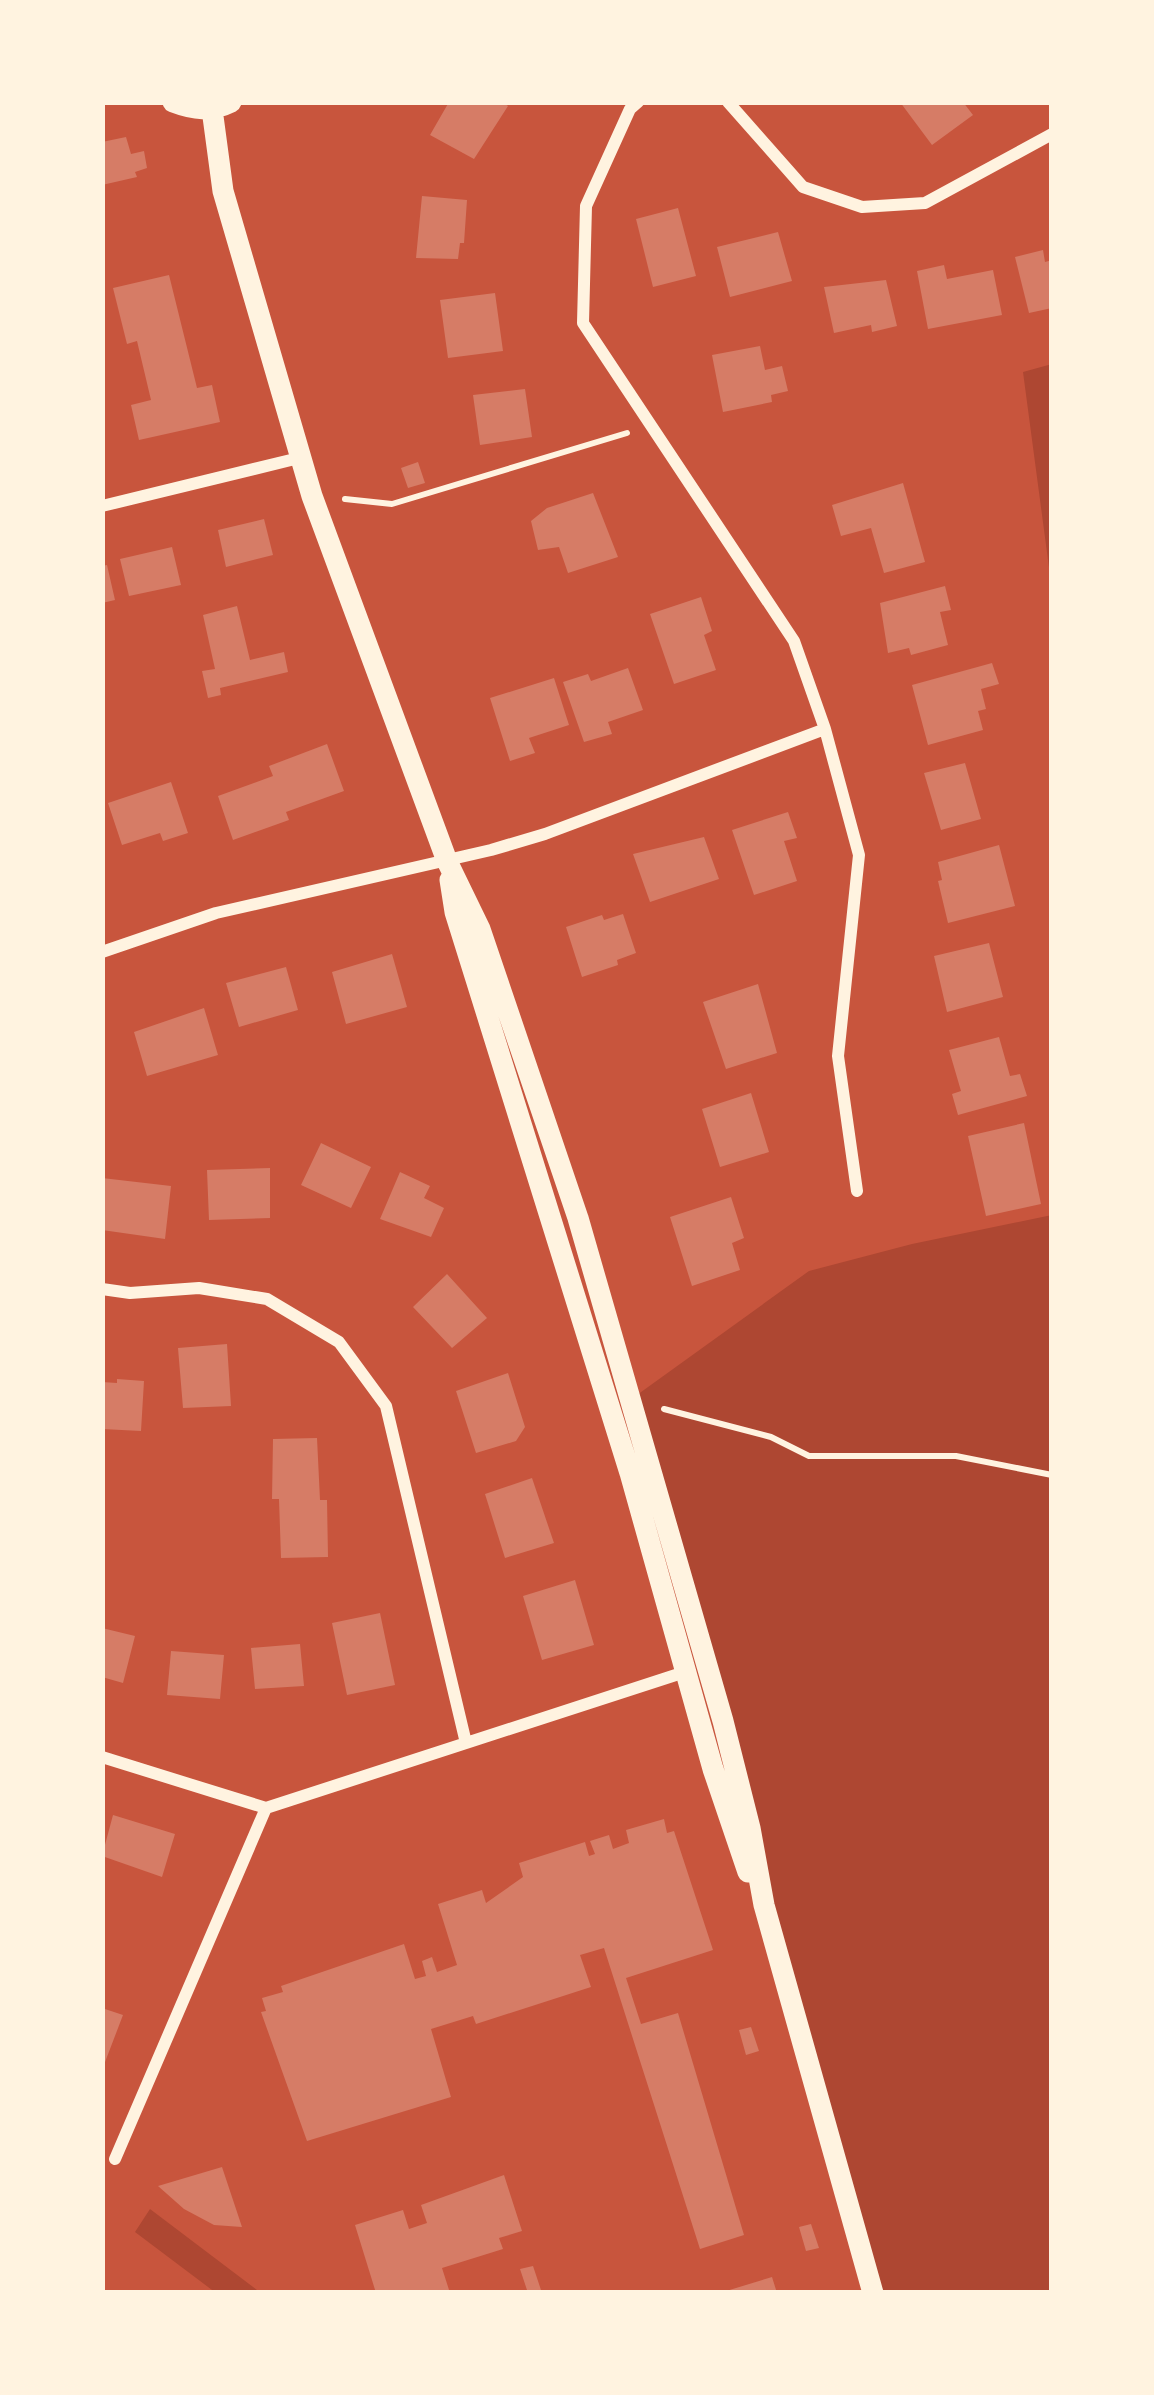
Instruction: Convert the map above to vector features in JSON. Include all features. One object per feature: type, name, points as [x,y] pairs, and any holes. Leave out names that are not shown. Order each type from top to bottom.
[{"type":"street","points":[[173,102],[221,106],[223,191],[299,458],[447,861],[480,929],[546,1116],[630,1400],[695,1668]]},
{"type":"street","points":[[638,102],[630,109],[586,206],[583,322],[794,641],[825,729],[859,856],[838,1056],[857,1191]]},
{"type":"street","points":[[728,102],[803,187],[862,207],[925,203],[1052,134]]},
{"type":"street","points":[[102,506],[299,458]]},
{"type":"street","points":[[102,952],[216,913],[544,834],[825,729]]},
{"type":"street","points":[[447,861],[455,912],[630,1473],[750,1828],[764,1905],[873,2293]]},
{"type":"street","points":[[102,1289],[130,1293],[200,1288],[267,1299],[339,1342],[386,1406],[466,1743]]},
{"type":"street","points":[[102,1757],[266,1808],[695,1668]]},
{"type":"street","points":[[116,2159],[266,1808]]},
{"type":"path","points":[[312,496],[392,504],[651,426]]},
{"type":"path","points":[[630,1400],[771,1437],[809,1456],[956,1456],[1052,1475]]},
{"type":"shaded area","points":[[1052,364],[1052,590],[1023,372]]},
{"type":"shaded area","points":[[1052,1215],[1052,2293],[884,2293],[835,2156],[630,1400],[809,1271]]},
{"type":"shaded area","points":[[150,2209],[261,2293],[216,2293],[135,2232]]},
{"type":"building","points":[[449,102],[508,106],[474,159],[430,135]]},
{"type":"building","points":[[900,102],[963,102],[973,115],[932,145]]},
{"type":"building","points":[[126,137],[131,154],[144,151],[147,168],[135,172],[137,177],[102,185],[102,142]]},
{"type":"building","points":[[422,196],[467,200],[458,259],[416,258]]},
{"type":"building","points":[[678,208],[696,276],[653,287],[636,219]]},
{"type":"building","points":[[778,232],[792,281],[730,297],[717,247]]},
{"type":"building","points":[[1043,250],[1045,262],[1052,260],[1052,308],[1029,313],[1015,257]]},
{"type":"building","points":[[944,265],[947,279],[993,270],[1002,315],[928,329],[917,271]]},
{"type":"building","points":[[169,275],[197,388],[212,385],[220,422],[139,440],[131,405],[151,400],[137,341],[127,344],[113,288]]},
{"type":"building","points":[[886,280],[897,326],[872,332],[871,325],[834,333],[824,287]]},
{"type":"building","points":[[495,293],[503,351],[448,358],[440,300]]},
{"type":"building","points":[[760,346],[765,370],[782,366],[788,391],[771,395],[772,402],[723,412],[712,355]]},
{"type":"building","points":[[525,389],[532,437],[480,445],[473,395]]},
{"type":"building","points":[[418,462],[425,483],[408,488],[401,468]]},
{"type":"building","points":[[903,483],[925,562],[884,573],[871,528],[841,536],[832,505]]},
{"type":"building","points":[[593,493],[618,557],[568,573],[559,547],[538,550],[531,521],[547,508]]},
{"type":"building","points":[[264,519],[273,555],[226,567],[218,530]]},
{"type":"building","points":[[172,547],[181,585],[129,596],[120,559]]},
{"type":"building","points":[[107,565],[115,600],[102,603],[102,566]]},
{"type":"building","points":[[945,586],[951,610],[940,612],[948,645],[911,655],[909,648],[888,653],[880,603]]},
{"type":"building","points":[[701,597],[712,631],[704,635],[716,670],[674,684],[650,614]]},
{"type":"building","points":[[237,606],[250,660],[284,652],[288,672],[220,688],[221,695],[208,698],[202,671],[215,669],[203,615]]},
{"type":"building","points":[[992,663],[999,684],[981,689],[986,709],[978,711],[983,730],[928,745],[912,685]]},
{"type":"building","points":[[628,668],[643,710],[608,722],[612,734],[584,742],[563,682],[588,674],[591,681]]},
{"type":"building","points":[[554,678],[569,725],[529,738],[535,753],[510,761],[490,698]]},
{"type":"building","points":[[327,744],[344,791],[286,812],[289,820],[233,840],[218,796],[273,776],[269,766]]},
{"type":"building","points":[[965,763],[981,819],[941,830],[924,773]]},
{"type":"building","points":[[171,782],[188,833],[163,841],[160,833],[122,845],[108,803]]},
{"type":"building","points":[[788,812],[797,838],[784,841],[797,881],[754,895],[732,830]]},
{"type":"building","points":[[704,837],[719,879],[650,902],[633,854]]},
{"type":"building","points":[[999,845],[1015,906],[948,923],[938,862]]},
{"type":"building","points":[[623,914],[636,953],[617,960],[618,965],[582,977],[566,927],[602,915],[604,920]]},
{"type":"building","points":[[989,943],[1003,997],[947,1012],[934,956]]},
{"type":"building","points":[[392,954],[407,1007],[346,1024],[332,972]]},
{"type":"building","points":[[286,967],[298,1010],[239,1027],[226,983]]},
{"type":"building","points":[[758,984],[777,1053],[726,1069],[703,1002]]},
{"type":"building","points":[[204,1008],[218,1055],[147,1076],[134,1032]]},
{"type":"building","points":[[999,1037],[1010,1076],[1020,1074],[1027,1096],[958,1115],[952,1094],[961,1091],[949,1050]]},
{"type":"building","points":[[751,1093],[769,1152],[720,1167],[702,1109]]},
{"type":"building","points":[[1024,1123],[1041,1204],[986,1216],[968,1136]]},
{"type":"building","points":[[321,1143],[371,1167],[351,1208],[301,1185]]},
{"type":"building","points":[[270,1168],[270,1218],[209,1220],[207,1170]]},
{"type":"building","points":[[400,1172],[430,1186],[424,1198],[444,1208],[431,1237],[380,1219]]},
{"type":"building","points":[[102,1178],[171,1186],[165,1239],[102,1230]]},
{"type":"building","points":[[731,1197],[744,1238],[732,1243],[740,1270],[692,1286],[670,1217]]},
{"type":"building","points":[[447,1274],[487,1318],[452,1348],[413,1307]]},
{"type":"building","points":[[227,1344],[231,1406],[183,1408],[178,1348]]},
{"type":"building","points":[[508,1373],[525,1427],[516,1441],[476,1453],[456,1391]]},
{"type":"building","points":[[117,1379],[144,1381],[141,1431],[102,1429],[102,1382],[117,1383]]},
{"type":"building","points":[[317,1438],[320,1500],[327,1500],[328,1557],[281,1558],[279,1499],[272,1499],[273,1439]]},
{"type":"building","points":[[532,1478],[554,1543],[505,1558],[485,1494]]},
{"type":"building","points":[[575,1580],[594,1645],[542,1660],[523,1596]]},
{"type":"building","points":[[380,1613],[395,1685],[347,1695],[332,1623]]},
{"type":"building","points":[[102,1628],[135,1636],[123,1683],[102,1677]]},
{"type":"building","points":[[300,1644],[304,1686],[255,1689],[251,1648]]},
{"type":"building","points":[[171,1651],[224,1655],[220,1699],[167,1695]]},
{"type":"building","points":[[113,1815],[175,1834],[162,1877],[102,1856]]},
{"type":"building","points":[[664,1819],[667,1833],[674,1831],[713,1950],[626,1978],[641,2024],[678,2013],[744,2235],[700,2249],[604,1948],[580,1955],[591,1987],[476,2024],[473,2016],[431,2029],[451,2097],[307,2141],[261,2012],[266,2011],[262,1998],[283,1992],[281,1986],[404,1944],[415,1979],[426,1976],[422,1961],[432,1957],[437,1972],[457,1965],[438,1904],[482,1890],[486,1903],[523,1877],[519,1863],[585,1842],[589,1856],[595,1854],[590,1841],[609,1835],[613,1849],[629,1843],[626,1830]]},
{"type":"building","points":[[102,2008],[123,2015],[102,2070]]},
{"type":"building","points":[[751,2027],[759,2051],[746,2055],[739,2030]]},
{"type":"building","points":[[222,2167],[242,2227],[214,2225],[184,2209],[158,2186]]},
{"type":"building","points":[[504,2175],[522,2231],[499,2238],[503,2249],[442,2268],[450,2293],[376,2293],[355,2225],[403,2210],[409,2229],[427,2223],[421,2205]]},
{"type":"building","points":[[811,2224],[819,2248],[806,2251],[799,2227]]},
{"type":"building","points":[[533,2266],[541,2290],[528,2293],[520,2269]]},
{"type":"building","points":[[772,2277],[777,2293],[723,2293],[723,2292]]}]
